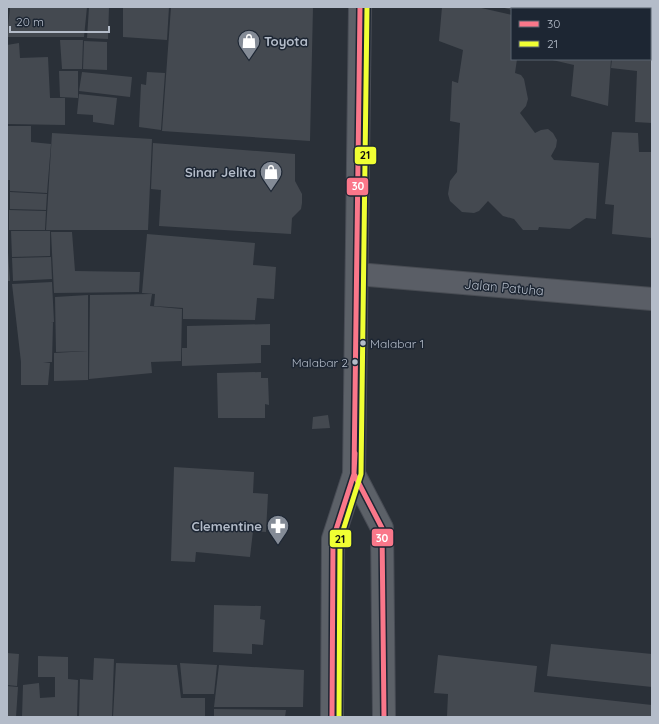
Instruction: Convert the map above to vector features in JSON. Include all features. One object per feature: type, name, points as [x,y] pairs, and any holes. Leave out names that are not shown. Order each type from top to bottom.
[{"type":"main road","points":[[332,717],[333,539],[354,474],[360,7]]},
{"type":"main road","points":[[354,474],[382,528],[384,717]]},
{"type":"street","name":"Jalan Patuha","points":[[357,274],[652,299]]},
{"type":"building","points":[[10,7],[87,7],[84,37],[7,37]]},
{"type":"building","points":[[89,7],[109,7],[108,39],[87,38]]},
{"type":"building","points":[[123,7],[169,7],[167,40],[123,37]]},
{"type":"building","points":[[171,7],[313,7],[310,141],[162,131]]},
{"type":"building","points":[[442,7],[477,7],[511,15],[511,60],[517,60],[515,73],[521,75],[524,79],[528,99],[526,106],[520,113],[535,133],[548,129],[553,133],[557,140],[556,147],[551,156],[554,160],[599,163],[596,219],[586,218],[570,229],[539,227],[538,230],[523,230],[514,219],[503,216],[488,201],[479,211],[474,213],[462,212],[450,201],[448,194],[450,181],[457,172],[460,123],[450,121],[452,81],[458,83],[463,50],[439,41]]},
{"type":"building","points":[[501,7],[642,8],[511,8],[511,10]]},
{"type":"building","points":[[652,7],[652,36],[651,8],[644,8]]},
{"type":"building","points":[[60,40],[83,40],[82,69],[62,69]]},
{"type":"building","points":[[84,41],[107,42],[107,70],[83,69]]},
{"type":"building","points":[[19,43],[20,58],[48,57],[50,98],[65,98],[65,125],[7,124],[7,45]]},
{"type":"building","points":[[652,46],[652,123],[635,122],[637,71],[611,68],[612,60],[651,60]]},
{"type":"building","points":[[552,60],[611,60],[608,106],[571,96],[574,65]]},
{"type":"building","points":[[59,71],[78,71],[78,98],[60,97]]},
{"type":"building","points":[[82,72],[132,77],[130,97],[79,91]]},
{"type":"building","points":[[147,72],[165,73],[161,130],[139,127],[141,84],[146,85]]},
{"type":"building","points":[[79,94],[117,98],[114,125],[93,122],[93,115],[77,114]]},
{"type":"building","points":[[7,126],[31,126],[31,142],[51,144],[47,193],[10,191],[10,180],[7,180]]},
{"type":"building","points":[[612,132],[638,133],[639,152],[652,152],[652,238],[612,234],[614,205],[605,204]]},
{"type":"building","points":[[52,133],[152,139],[148,230],[46,230]]},
{"type":"building","points":[[153,143],[295,154],[295,181],[302,194],[302,203],[301,209],[292,218],[291,234],[159,226],[161,190],[151,189]]},
{"type":"building","points":[[10,192],[47,194],[46,210],[10,209]]},
{"type":"building","points":[[9,210],[46,211],[45,230],[9,230]]},
{"type":"building","points":[[11,231],[50,231],[50,256],[12,257]]},
{"type":"building","points":[[51,232],[72,232],[75,271],[140,272],[139,292],[54,293]]},
{"type":"building","points":[[147,234],[255,243],[253,265],[276,267],[274,299],[257,298],[255,320],[183,319],[183,308],[154,306],[155,294],[142,293]]},
{"type":"building","points":[[8,252],[10,281],[7,281]]},
{"type":"building","points":[[51,257],[52,279],[13,281],[12,258]]},
{"type":"building","points":[[52,282],[54,322],[52,362],[43,362],[50,363],[48,385],[21,385],[21,362],[12,284]]},
{"type":"building","points":[[152,294],[150,306],[182,309],[181,361],[151,362],[152,373],[89,379],[90,295]]},
{"type":"building","points":[[88,295],[88,351],[56,352],[55,297]]},
{"type":"building","points":[[270,324],[270,345],[261,345],[261,363],[182,366],[182,348],[187,348],[187,326]]},
{"type":"building","points":[[88,351],[88,380],[54,381],[54,353]]},
{"type":"building","points":[[261,372],[261,378],[268,378],[269,405],[265,404],[265,418],[218,418],[217,373]]},
{"type":"building","points":[[328,415],[330,428],[312,429],[313,417]]},
{"type":"building","points":[[174,467],[254,472],[253,493],[268,494],[266,532],[253,531],[250,557],[196,552],[195,562],[171,561]]},
{"type":"building","points":[[214,605],[261,606],[260,619],[265,620],[263,645],[252,644],[252,654],[213,652]]},
{"type":"building","points":[[551,644],[652,654],[652,687],[547,676]]},
{"type":"building","points":[[7,653],[19,654],[17,686],[7,685]]},
{"type":"building","points":[[438,655],[537,666],[534,692],[652,705],[652,717],[447,716],[448,694],[434,693]]},
{"type":"building","points":[[38,656],[68,657],[68,679],[78,680],[77,717],[22,717],[23,685],[39,683],[40,698],[55,697],[55,677],[38,677]]},
{"type":"building","points":[[94,658],[114,659],[112,717],[79,717],[80,679],[93,680]]},
{"type":"building","points":[[116,663],[177,665],[181,698],[205,698],[205,717],[113,717]]},
{"type":"building","points":[[180,663],[217,665],[214,694],[183,694]]},
{"type":"building","points":[[219,665],[304,670],[303,707],[214,707]]},
{"type":"building","points":[[7,686],[18,687],[16,717],[7,717]]},
{"type":"building","points":[[214,709],[286,710],[285,717],[214,717]]},
{"type":"transit line","name":"30","points":[[360,7],[354,474],[382,528],[384,717]]},
{"type":"transit line","name":"21","points":[[339,717],[340,540],[361,474],[367,7]]},
{"type":"transit line","name":"30","points":[[332,717],[333,539],[354,474],[355,453]]},
{"type":"place","name":"Toyota","points":[[249,60]]},
{"type":"place","name":"Sinar Jelita","points":[[271,192]]},
{"type":"place","name":"Malabar 1","points":[[363,343]]},
{"type":"place","name":"Malabar 2","points":[[355,362]]},
{"type":"place","name":"Clementine","points":[[278,546]]}]
